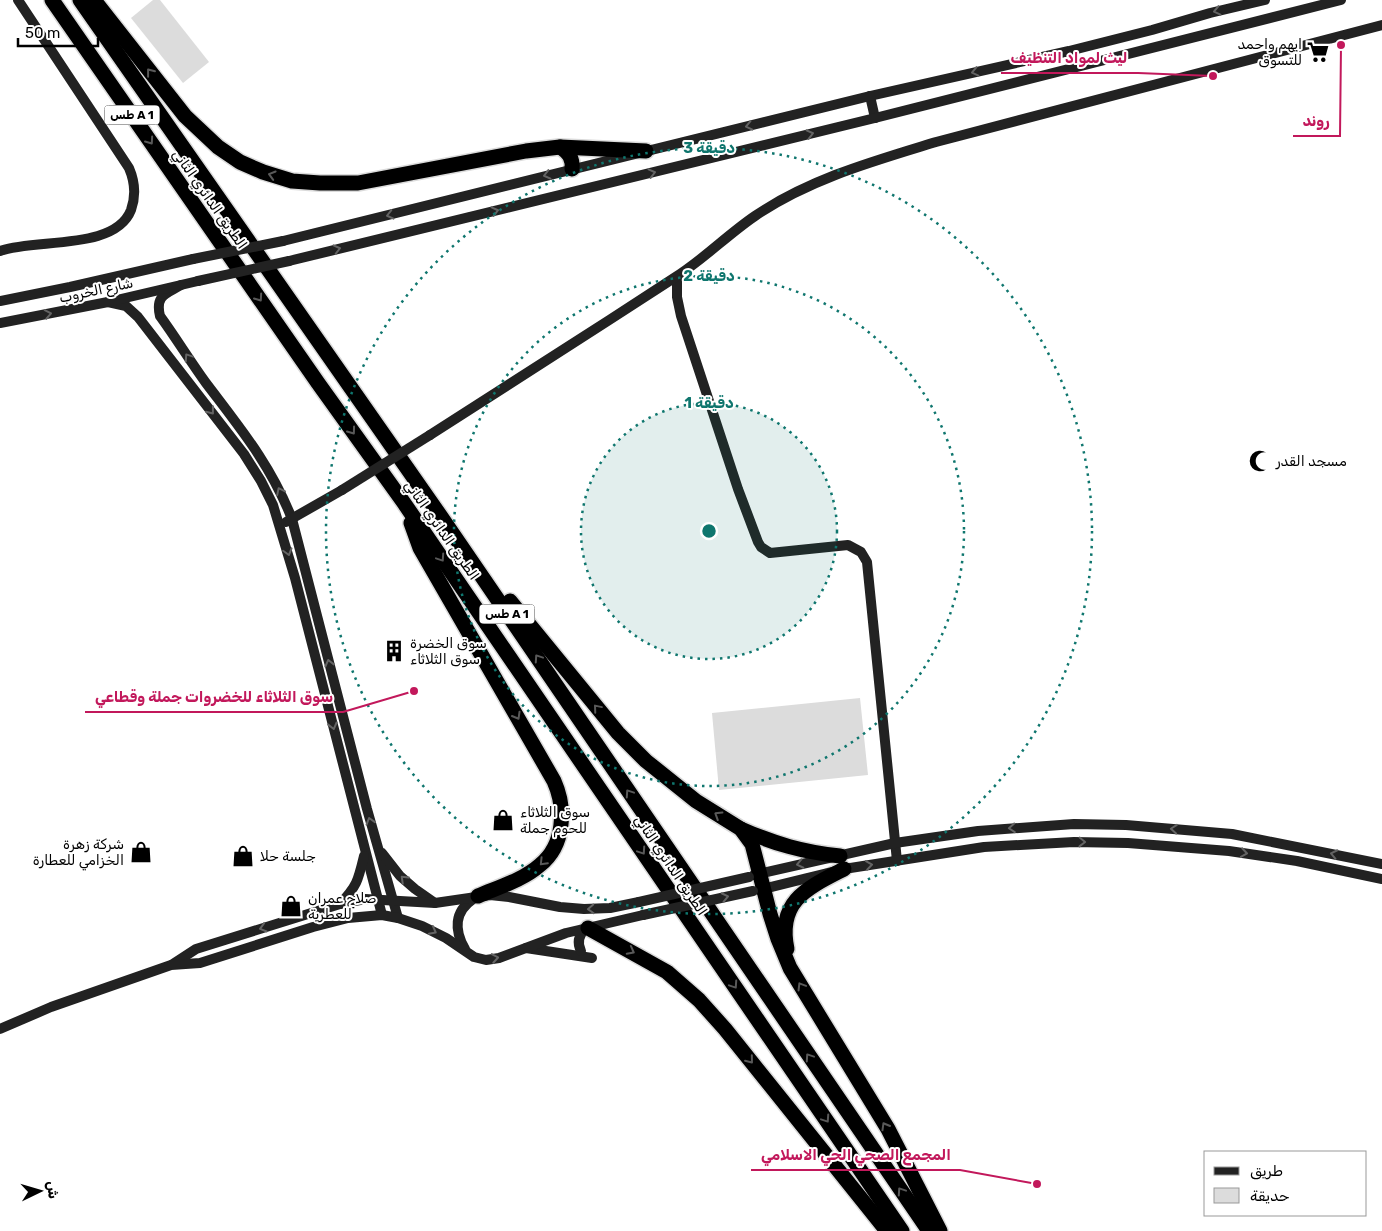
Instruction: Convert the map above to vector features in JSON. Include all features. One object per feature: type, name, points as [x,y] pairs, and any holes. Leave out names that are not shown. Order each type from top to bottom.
[{"type":"highway","name":"الطريق الدائري الثاني","points":[[52,0],[318,383],[404,503],[902,1231]]},
{"type":"highway","name":"الطريق الدائري الثاني","points":[[80,0],[444,521],[929,1231]]},
{"type":"highway","points":[[94,0],[185,116],[218,146],[240,162],[263,172],[292,180],[320,183],[358,183],[526,151],[560,147],[646,151]]},
{"type":"highway","points":[[560,147],[571,157],[572,169]]},
{"type":"highway","points":[[404,503],[420,548],[554,781],[562,804],[558,838],[548,857],[541,865],[526,876],[478,896]]},
{"type":"highway","points":[[444,521],[618,733],[646,761],[696,801],[741,829],[769,841],[842,862]]},
{"type":"highway","points":[[741,829],[752,844],[754,875],[758,890],[790,968],[888,1129],[940,1231]]},
{"type":"highway","points":[[790,968],[785,942],[786,925],[791,906],[802,892],[842,862]]},
{"type":"highway","points":[[586,929],[667,972],[699,1000],[731,1036],[887,1231]]},
{"type":"street","points":[[0,251],[90,237],[108,232],[125,221],[134,199],[134,182],[129,168],[18,0]]},
{"type":"street","name":"شارع الخروب","points":[[0,301],[283,241],[870,96],[1069,51],[1265,0]]},
{"type":"street","name":"شارع الخروب","points":[[0,323],[108,302],[289,261],[875,118],[1341,0]]},
{"type":"street","points":[[279,525],[342,490],[677,277],[756,215],[796,192],[854,168],[936,142],[1382,25]]},
{"type":"street","points":[[870,96],[875,118]]},
{"type":"street","points":[[677,277],[677,297],[681,316],[738,489],[761,547],[770,553],[848,545],[856,548],[867,562],[897,861]]},
{"type":"street","points":[[181,285],[161,297],[158,305],[160,316],[205,382],[250,440],[267,466],[281,492],[292,519],[367,809],[398,918]]},
{"type":"street","points":[[108,302],[126,306],[133,311],[228,433],[261,481],[273,505],[295,578],[382,916]]},
{"type":"street","points":[[171,965],[200,963],[348,918],[382,916],[398,918],[422,926],[474,957],[486,960],[499,958],[566,933],[758,890],[895,843],[978,831],[1074,824],[1117,825],[1232,834],[1382,864]]},
{"type":"street","points":[[0,1029],[51,1007],[171,965],[196,949],[340,904],[365,899],[436,903],[454,902],[478,896],[509,897],[560,907],[584,909],[610,908],[754,875],[842,862],[897,861],[984,847],[1074,842],[1128,843],[1229,851],[1297,861],[1382,880]]},
{"type":"street","points":[[379,848],[400,876],[415,890],[436,903]]},
{"type":"street","points":[[340,904],[354,889],[360,875],[365,853]]},
{"type":"street","points":[[465,950],[459,939],[457,926],[459,915],[464,905],[478,896]]},
{"type":"street","points":[[581,951],[579,937],[586,929]]},
{"type":"street","points":[[525,948],[592,958]]},
{"type":"green space","points":[[153,0],[160,0],[209,62],[183,83],[131,18]]},
{"type":"green space","points":[[860,698],[868,775],[719,790],[712,713]]},
{"type":"place","name":"روند","points":[[1341,45]]},
{"type":"place","name":"ايهم واحمد للتسوق","points":[[1318,52]]},
{"type":"place","name":"ليث لمواد التنظيف","points":[[1213,76]]},
{"type":"place","name":"مسجد القدر","points":[[1260,461]]},
{"type":"place","name":"سوق الخضرة سوق الثلاثاء","points":[[394,651]]},
{"type":"place","name":"سوق الثلاثاء للخضروات جملة وقطاعي","points":[[414,691]]},
{"type":"place","name":"سوق الثلاثاء للحوم جملة","points":[[503,820]]},
{"type":"place","name":"شركة زهرة الخزامي للعطارة","points":[[141,852]]},
{"type":"place","name":"جلسة حلا","points":[[243,856]]},
{"type":"place","name":"صلاح عمران للعطرية","points":[[291,906]]},
{"type":"place","name":"المجمع الصحي الحي الاسلامي","points":[[1037,1184]]}]
